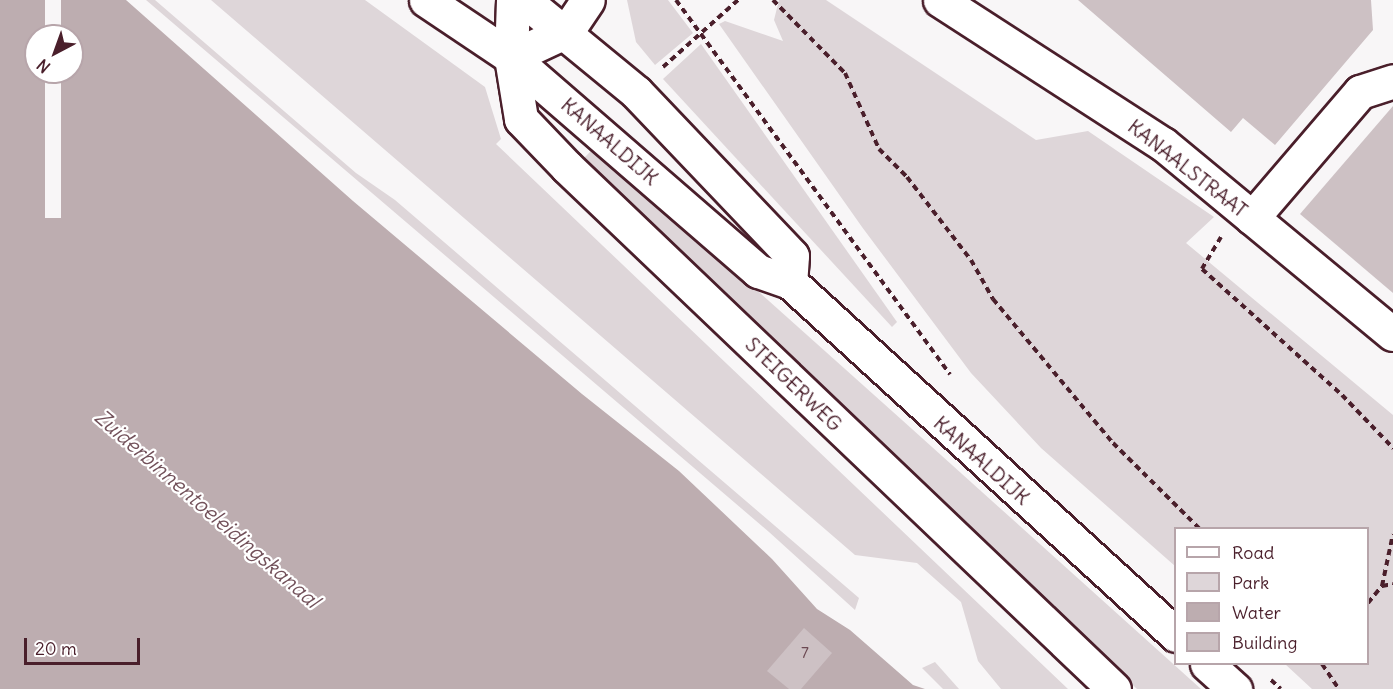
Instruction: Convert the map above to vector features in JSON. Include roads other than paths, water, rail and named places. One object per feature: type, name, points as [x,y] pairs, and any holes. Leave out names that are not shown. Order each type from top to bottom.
[{"type":"street","name":"KANAALDIJK","points":[[426,0],[511,57],[600,130],[758,271],[790,282],[1174,633]]},
{"type":"street","name":"STEIGERWEG","points":[[513,0],[511,57],[521,118],[567,167],[1114,689]]},
{"type":"street","points":[[524,0],[567,32],[636,92],[792,256],[790,282]]},
{"type":"street","points":[[511,57],[567,32],[588,0]]},
{"type":"street","name":"KANAALSTRAAT","points":[[940,0],[1163,144],[1393,334]]},
{"type":"street","points":[[1245,212],[1360,92],[1393,81]]},
{"type":"street","points":[[1209,665],[1235,689]]},
{"type":"water","name":"Zuiderbinnentoeleidingskanaal","points":[[0,0],[126,0],[353,201],[582,394],[679,471],[772,559],[817,609],[850,630],[913,685],[925,689],[0,689]]}]
